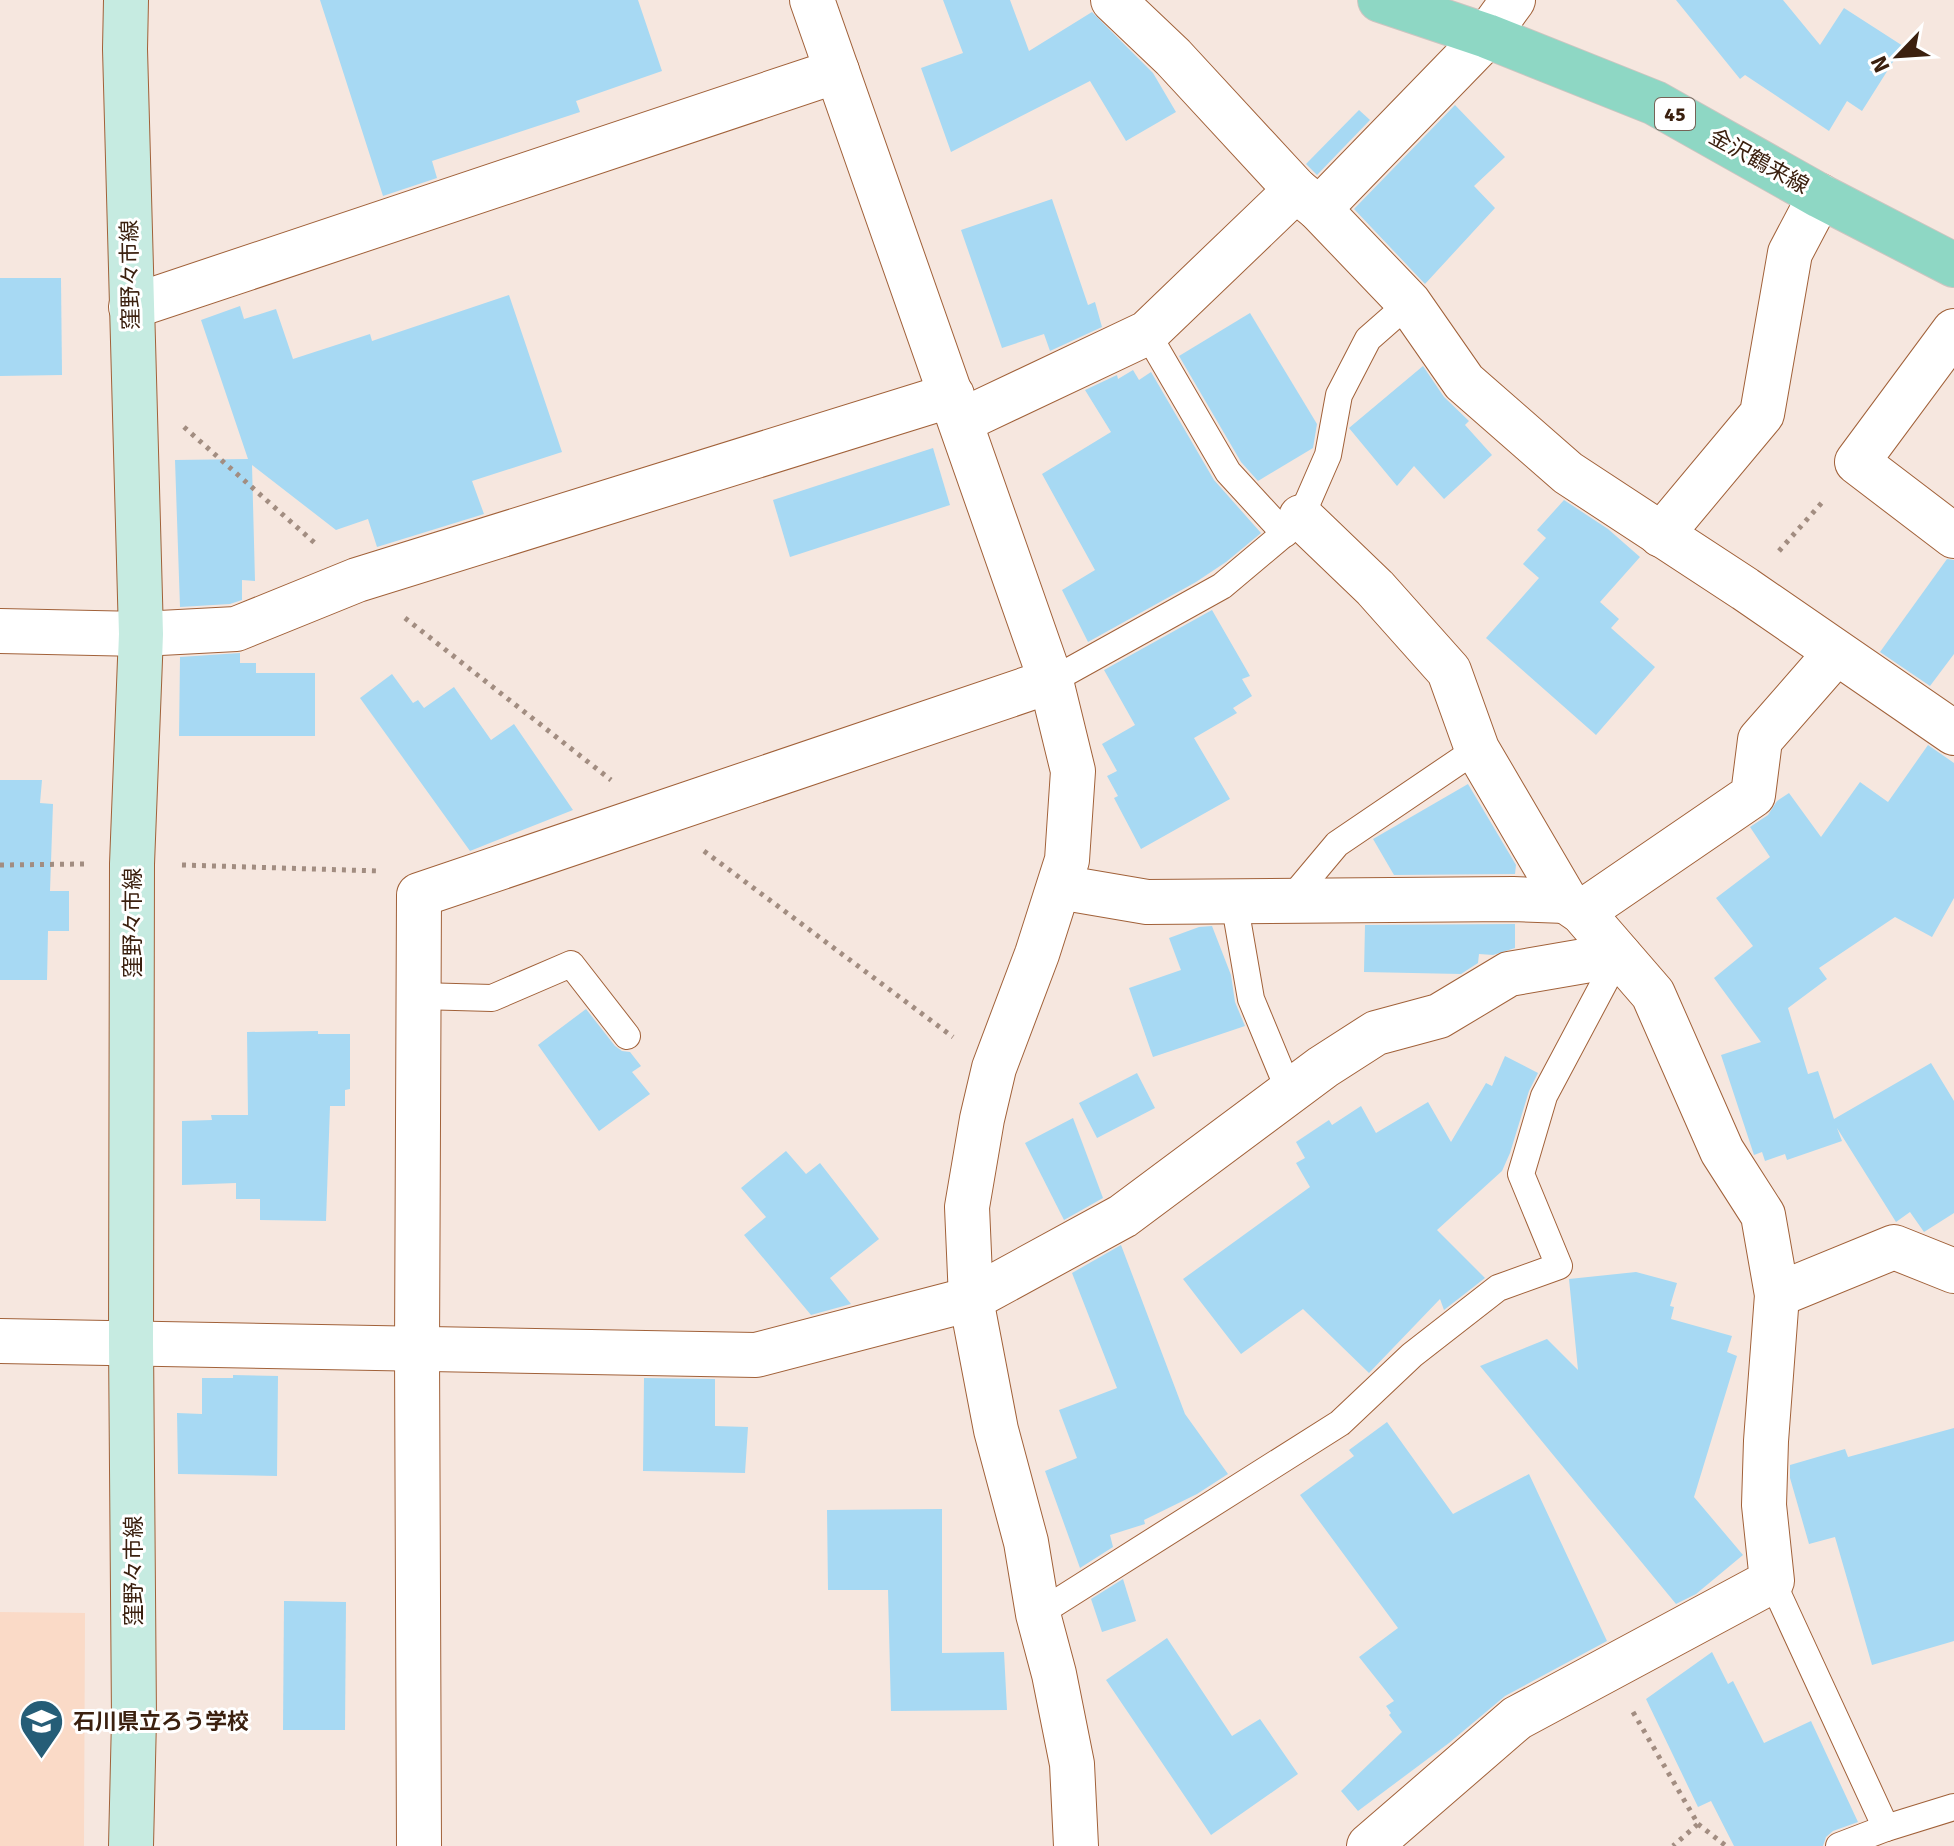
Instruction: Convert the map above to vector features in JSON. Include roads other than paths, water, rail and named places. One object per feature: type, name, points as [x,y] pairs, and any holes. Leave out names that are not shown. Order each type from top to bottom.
[{"type":"main road","name":"窪野々市線","points":[[126,0],[132,381],[141,634],[132,864],[134,1719],[131,1846]]},
{"type":"main road","name":"金沢鶴来線","points":[[1380,0],[1482,23],[1655,103],[1820,196],[1954,265]]},
{"type":"street","points":[[812,0],[1051,681],[1073,771],[1067,860],[1037,954],[994,1068],[967,1207],[971,1299],[996,1430],[1026,1542],[1038,1614],[1072,1764],[1076,1846]]},
{"type":"street","points":[[1113,0],[1173,57],[1409,303],[1464,382],[1568,473],[1745,589],[1954,733]]},
{"type":"street","points":[[0,631],[141,634],[236,629],[357,580],[956,408],[1147,333],[1307,200],[1482,23],[1513,0]]},
{"type":"street","points":[[131,307],[837,71]]},
{"type":"street","points":[[1661,535],[1762,414],[1790,253],[1820,196]]},
{"type":"street","points":[[1954,331],[1857,462],[1954,536]]},
{"type":"street","points":[[1293,525],[1375,588],[1449,671],[1477,749],[1574,906],[1653,994],[1722,1151],[1763,1215],[1777,1295],[1764,1505],[1772,1581],[1517,1718],[1369,1846]]},
{"type":"street","points":[[1059,887],[1147,902],[1290,900],[1574,906],[1753,795],[1760,740],[1836,653]]},
{"type":"street","points":[[419,1846],[419,895],[1051,681]]},
{"type":"street","points":[[0,1341],[756,1355],[971,1299],[1123,1216],[1323,1067],[1376,1033],[1439,1016],[1509,974],[1619,955]]},
{"type":"street","points":[[1777,1295],[1894,1247],[1954,1271]]},
{"type":"lane","points":[[1051,681],[1222,586],[1293,525],[1328,455],[1339,395],[1368,339],[1409,303]]},
{"type":"lane","points":[[1147,333],[1228,472],[1293,525]]},
{"type":"lane","points":[[1290,900],[1337,844],[1477,749]]},
{"type":"lane","points":[[1234,901],[1251,999],[1290,1093]]},
{"type":"lane","points":[[1038,1614],[1340,1423],[1412,1355],[1498,1288],[1559,1266],[1521,1174],[1544,1096],[1619,955]]},
{"type":"lane","points":[[419,996],[492,998],[571,964],[627,1036]]},
{"type":"lane","points":[[1772,1581],[1886,1828]]},
{"type":"lane","points":[[1839,1846],[1954,1807]]},
{"type":"place","name":"石川県立ろう学校","points":[[42,1760]]}]
